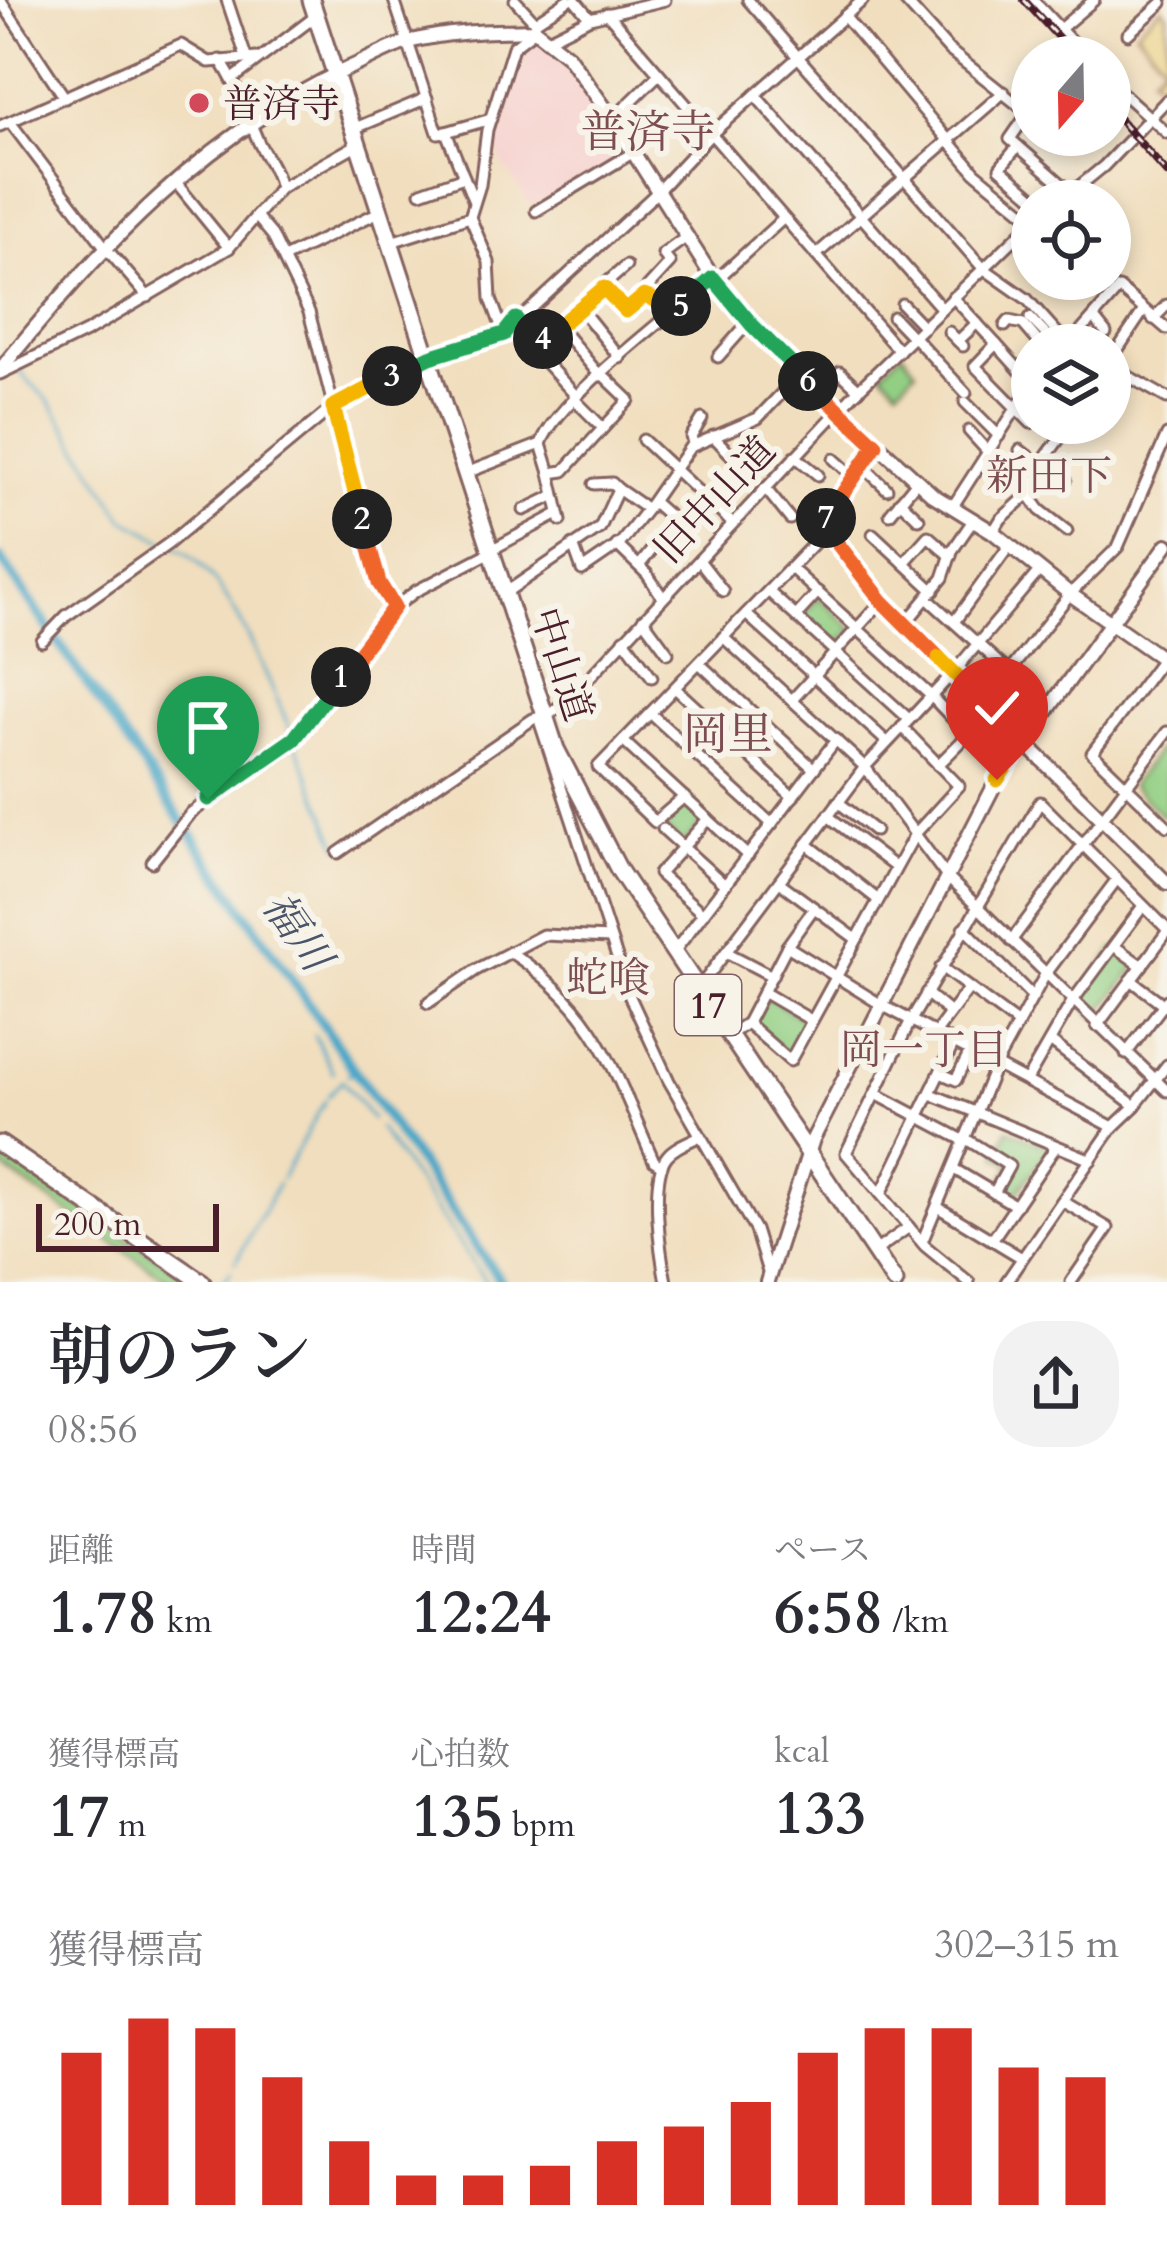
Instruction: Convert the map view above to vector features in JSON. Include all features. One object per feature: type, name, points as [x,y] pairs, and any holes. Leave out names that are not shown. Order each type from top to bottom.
[{"type":"highway","name":"中山道","points":[[314,8],[561,769],[619,870],[895,1282]]},
{"type":"highway","points":[[0,1144],[202,1282]]},
{"type":"main road","points":[[0,372],[104,247],[253,123],[334,75],[410,41],[535,26],[568,56],[613,119],[714,279],[800,374],[917,481],[1165,661]]},
{"type":"main road","points":[[769,1280],[808,1154],[997,780],[1167,545]]},
{"type":"main road","points":[[1023,741],[1167,883]]},
{"type":"street","points":[[0,0],[65,98]]},
{"type":"street","points":[[227,0],[252,57]]},
{"type":"street","points":[[394,0],[438,133],[491,119]]},
{"type":"street","points":[[515,0],[535,26]]},
{"type":"street","points":[[504,334],[491,299],[490,262],[470,217],[491,119],[513,47],[551,4],[572,0],[590,18]]},
{"type":"street","points":[[550,38],[590,18],[665,0]]},
{"type":"street","points":[[748,0],[983,268],[1027,299],[1047,324]]},
{"type":"street","points":[[838,0],[976,172],[1011,203]]},
{"type":"street","points":[[42,640],[168,544],[333,407],[430,357],[504,334],[711,134],[862,0]]},
{"type":"street","points":[[904,0],[949,50],[1011,98]]},
{"type":"street","points":[[1033,0],[1067,36]]},
{"type":"street","points":[[1060,29],[1094,0]]},
{"type":"street","points":[[1128,34],[1163,4]]},
{"type":"street","points":[[233,79],[252,57],[314,8]]},
{"type":"street","points":[[607,14],[899,351]]},
{"type":"street","points":[[148,297],[5,124],[182,45],[209,62],[252,57]]},
{"type":"street","points":[[220,60],[233,79],[260,146],[275,166],[280,188]]},
{"type":"street","points":[[613,119],[659,74]]},
{"type":"street","points":[[816,255],[1004,92]]},
{"type":"street","points":[[755,95],[942,309]]},
{"type":"street","points":[[0,372],[148,297],[229,248],[280,188],[356,136],[427,98]]},
{"type":"street","points":[[1131,100],[1167,133]]},
{"type":"street","points":[[1086,180],[1167,100]]},
{"type":"street","points":[[446,132],[474,202]]},
{"type":"street","points":[[536,211],[634,152]]},
{"type":"street","points":[[1011,155],[1000,168],[1014,180]]},
{"type":"street","points":[[1029,156],[1057,180]]},
{"type":"street","points":[[421,192],[464,177]]},
{"type":"street","points":[[176,183],[229,248]]},
{"type":"street","points":[[284,258],[381,211]]},
{"type":"street","points":[[256,216],[284,258],[309,312],[379,583],[394,607]]},
{"type":"street","points":[[392,242],[470,217]]},
{"type":"street","points":[[152,862],[191,813],[294,739],[394,607],[491,550],[560,518],[541,444],[549,424],[784,218]]},
{"type":"street","points":[[644,296],[644,289],[670,262],[663,254],[688,236]]},
{"type":"street","name":"旧中山道","points":[[338,853],[574,694],[764,488],[1011,241]]},
{"type":"street","points":[[534,346],[626,266]]},
{"type":"street","points":[[604,288],[626,311],[644,296]]},
{"type":"street","points":[[1087,324],[1119,288],[1167,329]]},
{"type":"street","points":[[644,296],[660,302],[670,315]]},
{"type":"street","points":[[953,297],[1011,361]]},
{"type":"street","points":[[902,304],[924,327]]},
{"type":"street","points":[[1154,319],[1167,305]]},
{"type":"street","points":[[580,308],[620,358]]},
{"type":"street","points":[[1131,330],[1144,310]]},
{"type":"street","points":[[893,316],[999,436]]},
{"type":"street","points":[[1030,318],[1038,324]]},
{"type":"street","points":[[1094,318],[1099,324]]},
{"type":"street","points":[[516,319],[602,428]]},
{"type":"street","points":[[1005,326],[1009,321],[1023,324]]},
{"type":"street","points":[[718,357],[749,322]]},
{"type":"street","points":[[949,332],[960,344],[977,323]]},
{"type":"street","points":[[550,473],[564,471],[629,400],[559,326]]},
{"type":"street","points":[[996,344],[975,366],[1011,406]]},
{"type":"street","points":[[819,392],[840,372],[859,390]]},
{"type":"street","points":[[573,545],[582,570],[617,545],[694,445],[758,418],[800,374]]},
{"type":"street","points":[[1131,376],[1167,398]]},
{"type":"street","points":[[953,506],[1011,416]]},
{"type":"street","points":[[694,445],[691,437],[702,419]]},
{"type":"street","points":[[969,431],[988,452]]},
{"type":"street","points":[[873,534],[954,622],[1009,672],[1070,594],[1118,547],[1167,435]]},
{"type":"street","points":[[713,436],[737,461]]},
{"type":"street","points":[[643,440],[732,523]]},
{"type":"street","points":[[466,473],[541,444]]},
{"type":"street","points":[[993,532],[1029,495],[1056,444]]},
{"type":"street","points":[[876,445],[828,513],[827,530],[882,601],[1023,741]]},
{"type":"street","points":[[1020,450],[1066,480]]},
{"type":"street","points":[[796,456],[818,475]]},
{"type":"street","points":[[834,459],[855,478]]},
{"type":"street","points":[[863,466],[887,488]]},
{"type":"street","points":[[890,514],[917,481]]},
{"type":"street","points":[[593,484],[612,483],[679,525],[668,539],[663,536],[639,566]]},
{"type":"street","points":[[764,488],[790,519]]},
{"type":"street","points":[[505,593],[600,528],[617,489]]},
{"type":"street","points":[[1029,495],[1067,531]]},
{"type":"street","points":[[524,510],[553,496]]},
{"type":"street","points":[[900,501],[920,518]]},
{"type":"street","points":[[905,624],[944,578],[951,556],[974,519]]},
{"type":"street","points":[[684,797],[656,822],[598,767],[827,530]]},
{"type":"street","points":[[904,563],[928,536],[951,556]]},
{"type":"street","points":[[617,545],[663,598]]},
{"type":"street","points":[[954,622],[1010,545]]},
{"type":"street","points":[[699,560],[723,591]]},
{"type":"street","points":[[791,568],[931,695],[968,735]]},
{"type":"street","points":[[698,989],[865,767],[1040,570]]},
{"type":"street","points":[[747,1023],[790,1060],[915,834],[959,786],[836,652],[768,591]]},
{"type":"street","points":[[796,616],[818,592]]},
{"type":"street","points":[[792,700],[882,601]]},
{"type":"street","points":[[746,614],[887,742]]},
{"type":"street","points":[[643,619],[668,652]]},
{"type":"street","points":[[723,637],[865,767],[947,878],[1167,1091]]},
{"type":"street","points":[[624,639],[652,677]]},
{"type":"street","points":[[1165,661],[1092,753],[1165,820]]},
{"type":"street","points":[[699,663],[814,769]]},
{"type":"street","points":[[675,688],[793,797]]},
{"type":"street","points":[[938,765],[992,710]]},
{"type":"street","points":[[650,713],[772,824]]},
{"type":"street","points":[[1011,941],[1167,732]]},
{"type":"street","points":[[673,952],[836,740]]},
{"type":"street","points":[[623,741],[748,856]]},
{"type":"street","points":[[1156,747],[1167,755]]},
{"type":"street","points":[[561,769],[630,997],[700,1136],[755,1230],[769,1280]]},
{"type":"street","points":[[838,802],[875,831]]},
{"type":"street","points":[[969,1282],[922,1242],[846,1153],[910,1020],[1040,802],[1167,931],[1097,1026]]},
{"type":"street","points":[[863,843],[896,810]]},
{"type":"street","points":[[828,816],[896,867]]},
{"type":"street","points":[[703,914],[659,874],[708,820]]},
{"type":"street","points":[[663,829],[725,885]]},
{"type":"street","points":[[807,844],[878,899]]},
{"type":"street","points":[[922,1242],[996,1064],[1045,975],[1117,879]]},
{"type":"street","points":[[779,882],[855,938]]},
{"type":"street","points":[[1027,1080],[1072,1002],[1143,906]]},
{"type":"street","points":[[728,1036],[747,1023],[814,908]]},
{"type":"street","points":[[964,928],[1033,997]]},
{"type":"street","points":[[428,1003],[509,952],[549,934],[610,938]]},
{"type":"street","points":[[788,946],[880,1004],[1113,1127]]},
{"type":"street","points":[[1114,946],[1142,966]]},
{"type":"street","points":[[509,952],[555,988],[608,1053],[654,1162],[662,1166]]},
{"type":"street","points":[[726,952],[772,976]]},
{"type":"street","points":[[941,968],[1018,1024]]},
{"type":"street","points":[[1126,1054],[1165,1002],[1132,980]]},
{"type":"street","points":[[937,1031],[969,988]]},
{"type":"street","points":[[764,992],[811,1020]]},
{"type":"street","points":[[926,993],[950,1013]]},
{"type":"street","points":[[1155,1016],[1167,1025]]},
{"type":"street","points":[[1050,1040],[1136,1106]]},
{"type":"street","points":[[881,1194],[955,1041]]},
{"type":"street","points":[[940,1073],[956,1080],[971,1050]]},
{"type":"street","points":[[1010,1281],[1113,1127],[1167,1065]]},
{"type":"street","points":[[876,1094],[1009,1166],[994,1192]]},
{"type":"street","points":[[931,1094],[1091,1160]]},
{"type":"street","points":[[666,1282],[658,1220],[662,1166],[666,1157],[700,1136]]},
{"type":"street","points":[[992,1240],[1055,1148]]},
{"type":"street","points":[[953,1168],[1016,1206]]},
{"type":"street","points":[[1062,1201],[1108,1228],[1071,1282]]},
{"type":"street","points":[[939,1208],[1022,1258]]},
{"type":"street","points":[[874,1252],[909,1227]]},
{"type":"shaded area","points":[[535,37],[558,55],[630,152],[599,174],[532,208],[488,142],[513,51]]},
{"type":"green space","points":[[902,352],[916,370],[898,388],[882,372]]},
{"type":"green space","points":[[819,597],[853,629],[835,648],[802,616]]},
{"type":"green space","points":[[1158,750],[1167,758],[1167,809],[1162,816],[1131,785]]},
{"type":"green space","points":[[682,801],[705,820],[683,844],[664,827]]},
{"type":"green space","points":[[1114,949],[1137,966],[1096,1018],[1078,1000]]},
{"type":"green space","points":[[767,997],[807,1022],[789,1057],[752,1023]]},
{"type":"green space","points":[[1008,1129],[1050,1148],[1012,1200],[997,1191],[1011,1165],[997,1156]]},
{"type":"green space","points":[[0,1153],[193,1282],[171,1282],[0,1166]]},
{"type":"sand","points":[[1161,7],[1167,13],[1167,91],[1152,76],[1164,63],[1136,31]]},
{"type":"waterway","points":[[17,369],[50,402],[124,519],[164,541]]},
{"type":"waterway","points":[[174,545],[194,559],[230,603],[293,736]]},
{"type":"waterway","name":"福川","points":[[0,558],[501,1282]]},
{"type":"waterway","points":[[296,745],[339,847]]},
{"type":"waterway","points":[[314,1035],[333,1072]]},
{"type":"waterway","points":[[348,1075],[353,1069]]},
{"type":"waterway","points":[[328,1096],[342,1080]]},
{"type":"waterway","points":[[343,1082],[372,1119]]},
{"type":"waterway","points":[[281,1179],[325,1101]]},
{"type":"waterway","points":[[379,1128],[486,1282]]},
{"type":"waterway","points":[[235,1263],[278,1184]]},
{"type":"waterway","points":[[224,1282],[231,1271]]},
{"type":"railway","points":[[1024,0],[1057,36]]},
{"type":"railway","points":[[1131,133],[1167,173]]},
{"type":"place","name":"普済寺","points":[[199,103]]},
{"type":"district","name":"普済寺","points":[[648,131]]},
{"type":"district","name":"新田下","points":[[1049,475]]},
{"type":"district","name":"岡里","points":[[728,733]]},
{"type":"district","name":"蛇喰","points":[[608,977]]},
{"type":"district","name":"岡一丁目","points":[[924,1049]]},
{"type":"route","points":[[208,799],[294,739],[394,607],[379,583],[333,407],[430,357],[504,334],[516,319],[534,346],[604,288],[626,311],[644,296],[660,302],[670,315],[713,278],[752,325],[876,445],[828,513],[827,530],[882,601],[1023,741],[997,780]]}]
